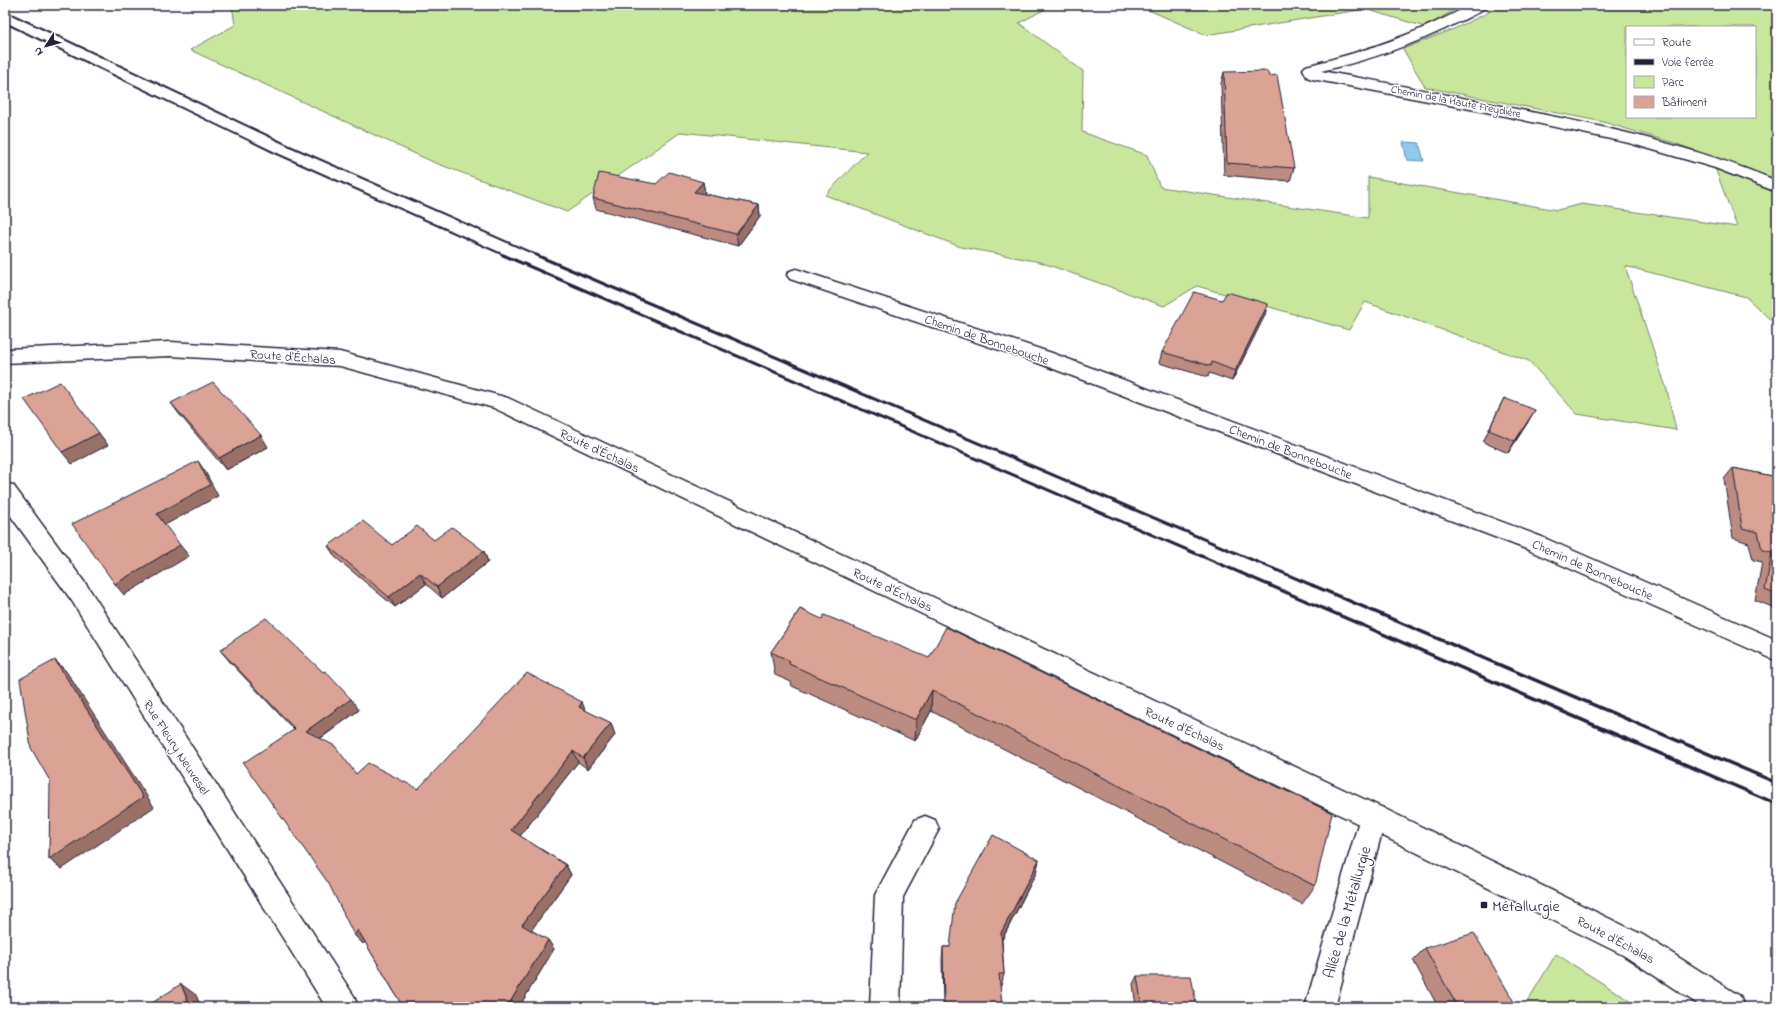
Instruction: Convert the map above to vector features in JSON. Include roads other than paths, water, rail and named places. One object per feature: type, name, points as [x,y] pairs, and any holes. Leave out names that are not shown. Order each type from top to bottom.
[{"type":"street","name":"Chemin de la Haute Freydière","points":[[1480,5],[1419,36],[1349,60],[1311,69],[1312,74],[1468,103],[1603,131],[1709,160],[1777,186]]},
{"type":"street","name":"Chemin de Bonnebouche","points":[[796,275],[1045,358],[1534,542],[1777,651]]},
{"type":"street","name":"Route d'Échalas","points":[[5,356],[170,349],[340,359],[501,403],[1373,817],[1633,945],[1729,1007]]},
{"type":"street","name":"Rue Fleury Neuvesel","points":[[5,491],[80,594],[343,1007]]},
{"type":"street","name":"Allée de la Métallurgie","points":[[1320,1007],[1373,817]]},
{"type":"street","points":[[885,1007],[889,895],[925,828]]},
{"type":"water","points":[[1403,142],[1419,143],[1424,161],[1407,160]]},
{"type":"railway","points":[[5,11],[292,147],[539,256]]},
{"type":"railway","points":[[5,23],[275,153],[506,256]]},
{"type":"railway","points":[[503,255],[1271,586]]},
{"type":"railway","points":[[536,255],[1314,586]]},
{"type":"railway","points":[[1269,585],[1777,804]]},
{"type":"railway","points":[[1312,585],[1777,783]]},
{"type":"place","name":"Métallurgie","points":[[1484,905]]}]
